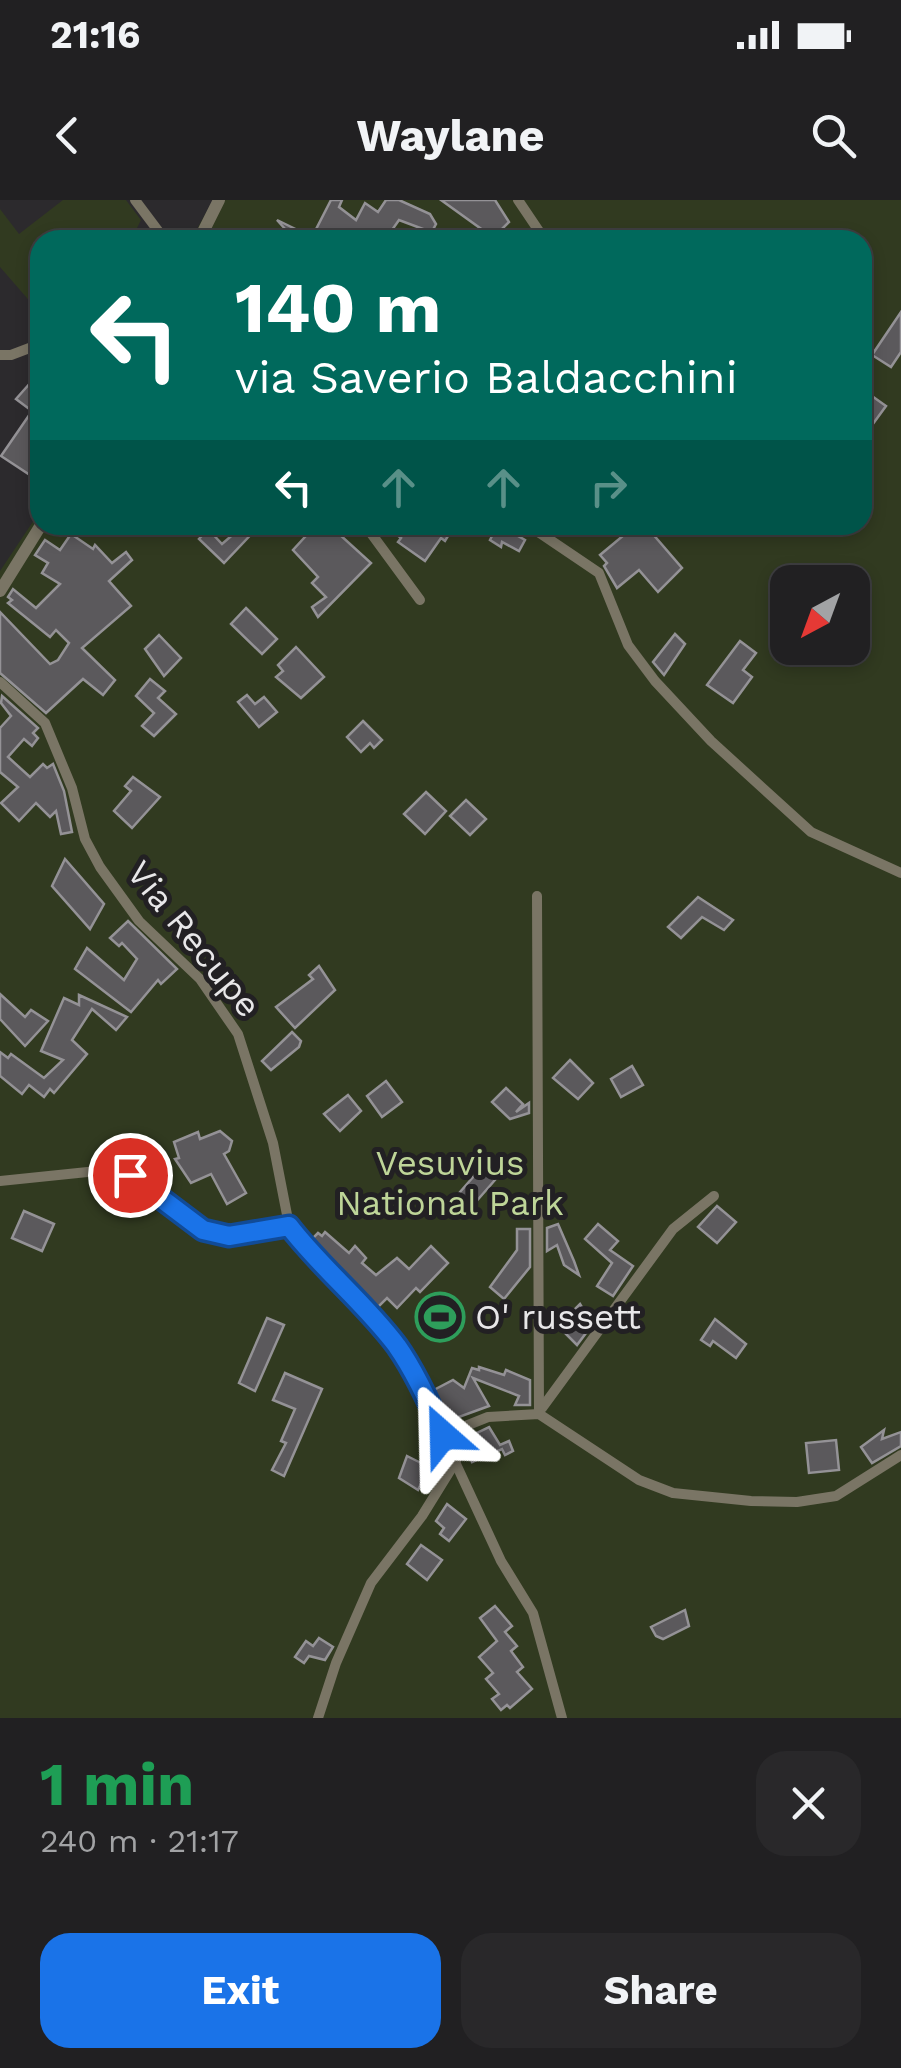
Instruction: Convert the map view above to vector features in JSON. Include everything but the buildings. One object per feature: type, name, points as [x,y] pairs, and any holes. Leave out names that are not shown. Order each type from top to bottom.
[{"type":"street","points":[[135,200],[158,230]]},
{"type":"street","points":[[204,230],[220,200]]},
{"type":"street","points":[[518,200],[538,230]]},
{"type":"street","points":[[0,355],[30,347]]},
{"type":"street","points":[[0,591],[35,535]]},
{"type":"street","points":[[372,535],[420,600]]},
{"type":"street","points":[[543,535],[599,573],[621,634],[642,664],[689,719],[753,780],[812,832],[901,873]]},
{"type":"street","name":"Via Recupe","points":[[0,682],[45,722],[72,788],[85,838],[100,867],[139,921],[200,980],[238,1034],[273,1143],[289,1226],[411,1367],[500,1561],[533,1613],[562,1718]]},
{"type":"street","points":[[537,896],[540,1411]]},
{"type":"street","points":[[0,1181],[107,1170],[130,1175],[203,1230],[229,1236],[289,1226]]},
{"type":"street","points":[[540,1411],[673,1229],[714,1196]]},
{"type":"street","points":[[443,1435],[488,1417],[540,1411],[638,1480],[673,1494],[797,1502],[836,1496],[901,1455]]},
{"type":"street","points":[[318,1718],[353,1620],[371,1583],[422,1516],[456,1460]]},
{"type":"green space","points":[[63,200],[126,200],[141,220],[136,230],[30,230],[30,302],[0,267],[0,209],[19,234]]},
{"type":"green space","name":"Vesuvius National Park","points":[[213,200],[901,200],[901,1718],[0,1718],[0,571],[30,526],[30,535],[872,535],[872,230],[196,230]]},
{"type":"place","name":"O' russett","points":[[440,1317]]},
{"type":"route","points":[[130,1175],[203,1230],[229,1236],[289,1226],[315,1260],[394,1343],[411,1367],[443,1435]]}]
